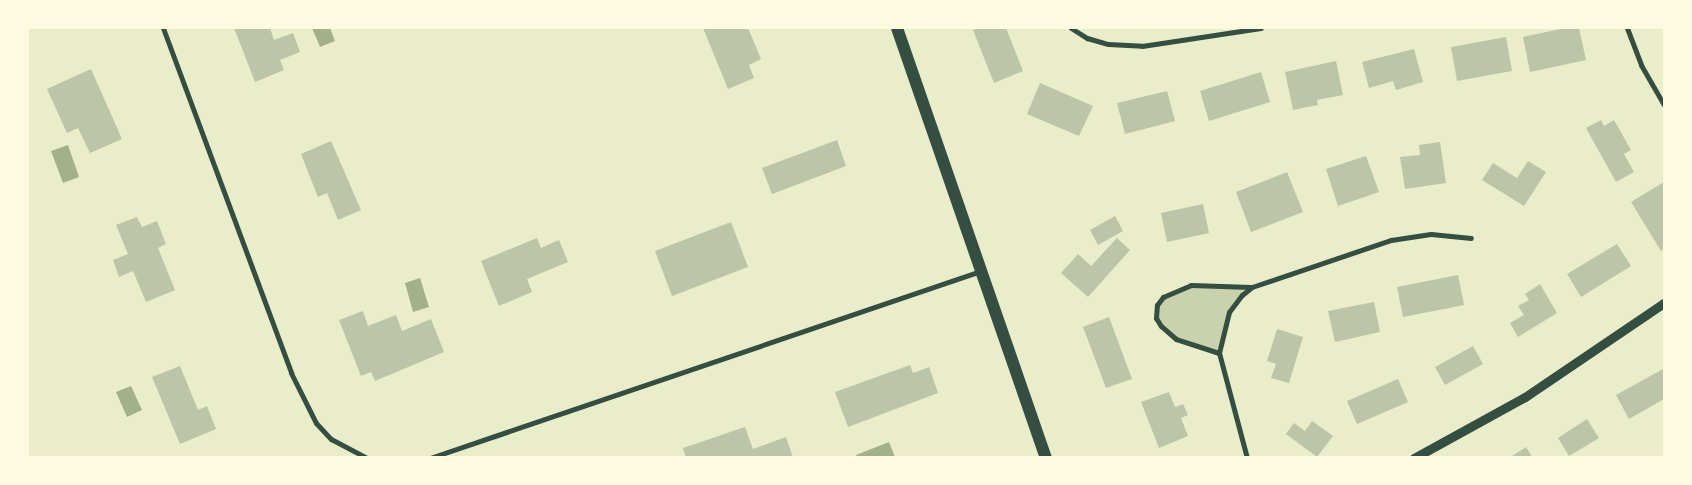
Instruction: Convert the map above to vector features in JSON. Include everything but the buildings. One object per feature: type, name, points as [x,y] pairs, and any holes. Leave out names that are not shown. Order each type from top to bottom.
[{"type":"main road","points":[[897,28],[1046,458]]},
{"type":"street","points":[[163,28],[291,373],[316,423],[331,439],[367,458]]},
{"type":"street","points":[[1071,28],[1087,38],[1108,44],[1142,46],[1261,28]]},
{"type":"street","points":[[1627,28],[1641,65],[1664,105]]},
{"type":"street","points":[[1218,353],[1176,339],[1161,326],[1156,318],[1157,305],[1163,297],[1191,286],[1252,287],[1391,240],[1431,234],[1471,238]]},
{"type":"street","points":[[430,458],[981,271]]},
{"type":"street","points":[[1247,458],[1218,353],[1229,312],[1235,302],[1252,287]]},
{"type":"street","points":[[1414,458],[1525,397],[1664,302]]},
{"type":"shaded area","points":[[312,28],[330,28],[335,41],[320,47]]},
{"type":"shaded area","points":[[68,145],[79,177],[63,183],[51,151]]},
{"type":"shaded area","points":[[420,278],[429,307],[413,312],[405,283]]},
{"type":"shaded area","points":[[1191,285],[1252,287],[1235,302],[1219,353],[1176,339],[1156,318],[1157,305],[1163,297]]},
{"type":"shaded area","points":[[131,386],[142,410],[127,417],[116,392]]},
{"type":"shaded area","points":[[889,442],[895,457],[857,457],[856,455]]}]
